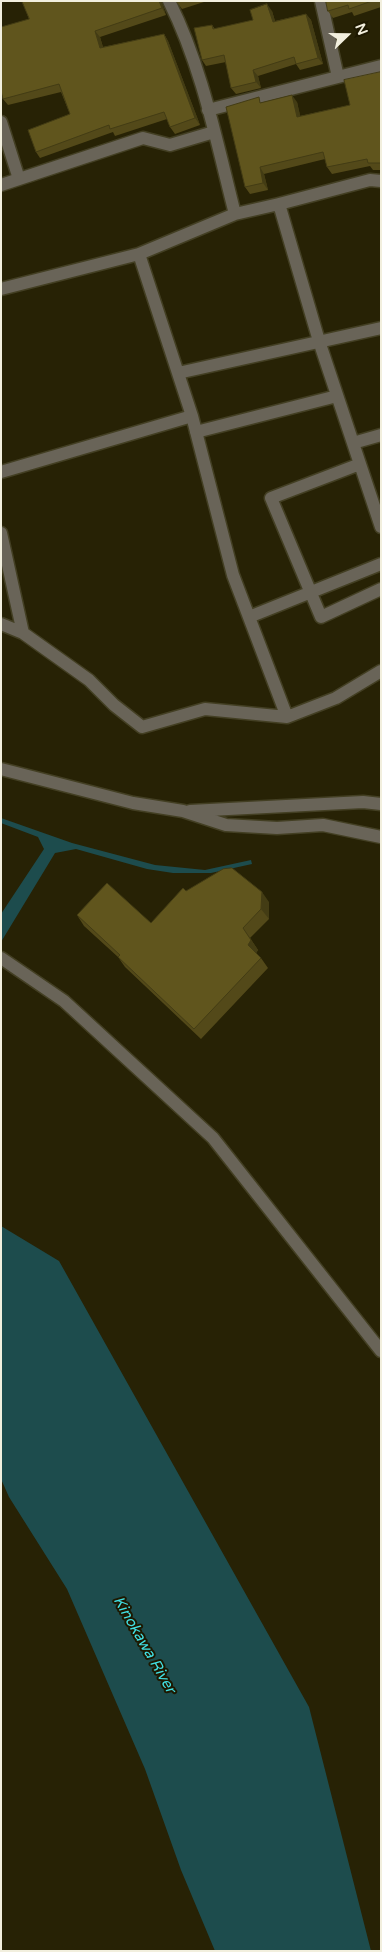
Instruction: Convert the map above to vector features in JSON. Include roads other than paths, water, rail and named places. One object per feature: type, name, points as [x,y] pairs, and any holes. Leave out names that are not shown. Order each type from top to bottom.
[{"type":"street","points":[[169,1],[184,30],[208,110],[235,214]]},
{"type":"street","points":[[321,1],[338,77]]},
{"type":"street","points":[[208,110],[381,66]]},
{"type":"street","points":[[1,122],[19,180]]},
{"type":"street","points":[[1,186],[143,138],[170,145],[214,132]]},
{"type":"street","points":[[2,284],[139,254],[235,214],[370,180],[381,181]]},
{"type":"street","points":[[279,204],[319,341],[381,527]]},
{"type":"street","points":[[139,254],[192,416],[233,575],[287,717]]},
{"type":"street","points":[[178,373],[381,328]]},
{"type":"street","points":[[196,432],[337,396]]},
{"type":"street","points":[[1,472],[192,416]]},
{"type":"street","points":[[353,443],[381,435]]},
{"type":"street","points":[[360,464],[271,498],[321,618],[381,589]]},
{"type":"street","points":[[1,533],[22,633]]},
{"type":"street","points":[[249,617],[381,564]]},
{"type":"street","points":[[1,624],[22,633],[89,680],[114,705],[142,727],[205,709],[287,717],[336,698],[381,671]]},
{"type":"street","points":[[1,769],[133,803],[183,811],[226,825],[277,828],[323,825],[381,838]]},
{"type":"street","points":[[183,811],[363,802],[381,804]]},
{"type":"street","points":[[1,958],[64,1001],[213,1138],[381,1351]]},
{"type":"water","points":[[1,818],[72,843],[155,865],[205,870],[251,860],[252,864],[211,873],[173,873],[147,869],[76,849],[55,853],[1,942],[1,914],[44,849],[38,837],[1,823]]},
{"type":"water","name":"Kinokawa River","points":[[1,1226],[59,1261],[309,1707],[371,1951],[215,1951],[181,1870],[145,1769],[67,1589],[9,1497],[1,1479]]}]
